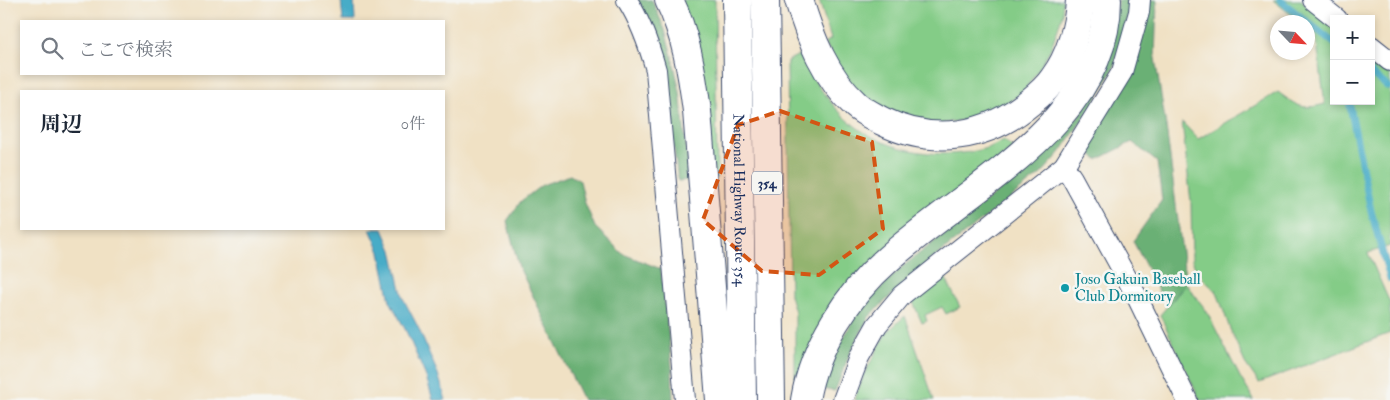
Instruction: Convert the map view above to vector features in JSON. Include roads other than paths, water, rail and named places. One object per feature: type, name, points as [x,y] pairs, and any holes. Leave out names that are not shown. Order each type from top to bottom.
[{"type":"highway","points":[[669,0],[682,34],[691,66],[697,111],[720,400]]},
{"type":"highway","name":"National Highway Route 354","points":[[737,0],[742,400]]},
{"type":"highway","name":"National Highway Route 354","points":[[765,0],[771,400]]},
{"type":"highway","points":[[799,0],[810,36],[820,56],[830,74],[856,105],[871,115],[912,133],[957,135],[1000,123],[1032,101],[1054,78],[1065,59],[1071,43],[1077,22],[1080,0]]},
{"type":"highway","points":[[805,400],[815,360],[828,334],[850,300],[867,280],[887,259],[1016,160],[1045,132],[1064,110],[1079,90],[1091,69],[1103,33],[1107,14],[1107,0]]},
{"type":"street","points":[[627,0],[638,16],[656,70],[685,400]]},
{"type":"street","points":[[843,400],[859,357],[877,325],[902,295],[1064,166],[1122,72],[1139,12],[1140,0]]},
{"type":"street","points":[[1313,0],[1332,15]]},
{"type":"street","points":[[1375,49],[1390,61]]},
{"type":"street","points":[[1064,166],[1136,295],[1187,400]]},
{"type":"water","points":[[341,0],[354,0],[355,20],[343,20]]},
{"type":"water","points":[[370,230],[383,230],[392,250],[403,298],[438,374],[446,400],[433,400],[426,377],[406,331],[390,301],[380,252]]},
{"type":"waterway","points":[[1280,0],[1330,40]]},
{"type":"waterway","points":[[1375,76],[1388,87]]},
{"type":"waterway","points":[[1350,105],[1371,211],[1390,279]]},
{"type":"place","name":"Joso Gakuin Baseball Club Dormitory","points":[[1065,288]]}]
